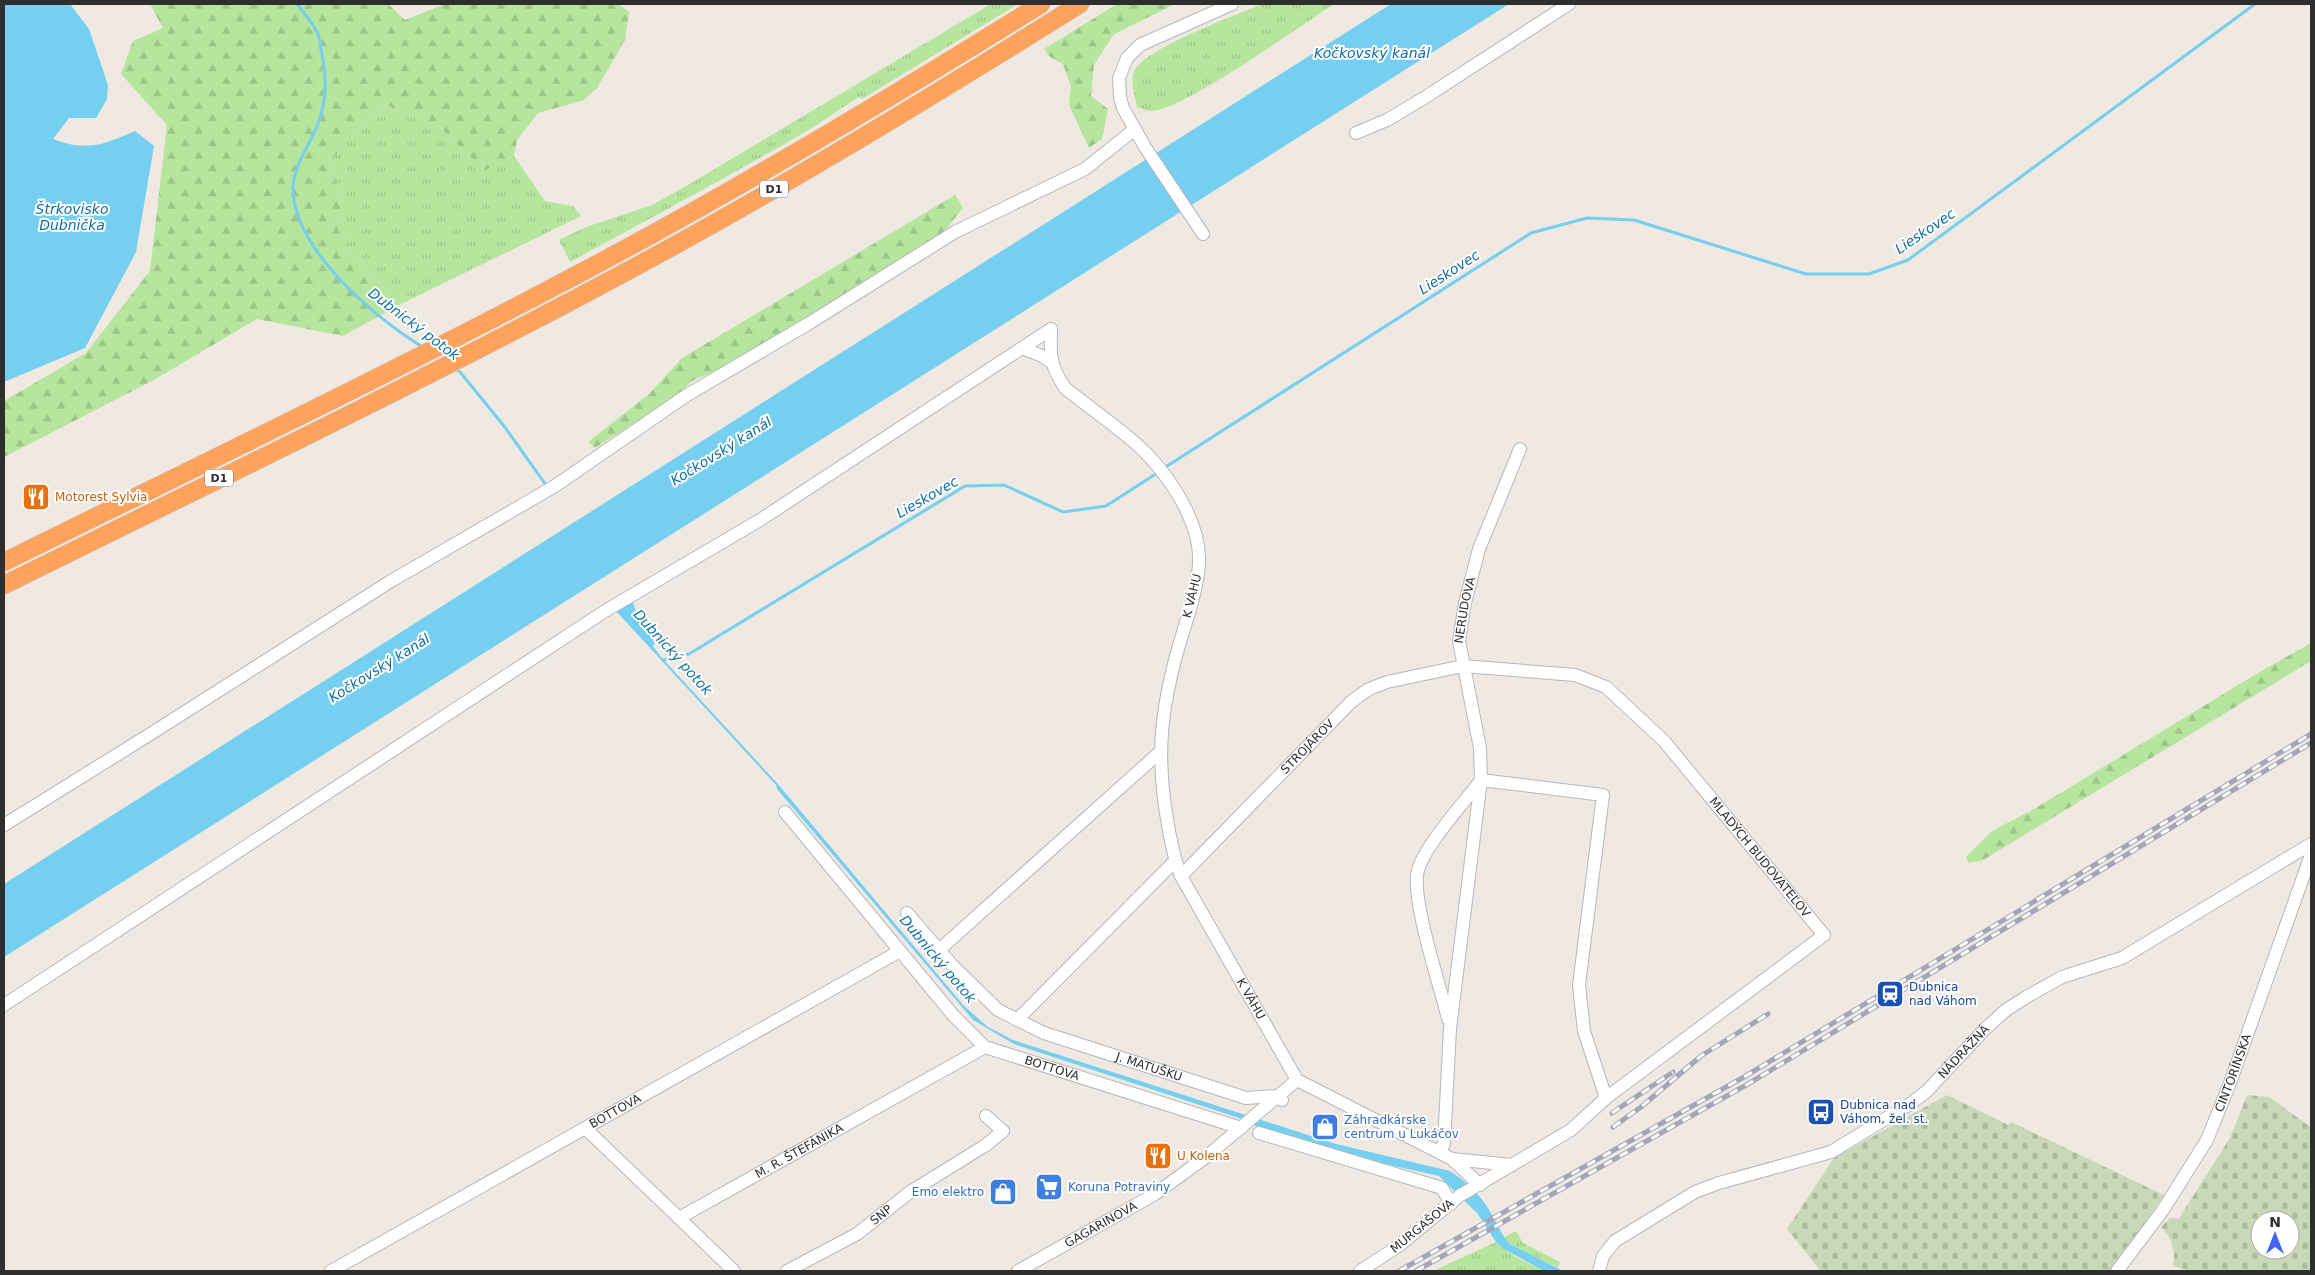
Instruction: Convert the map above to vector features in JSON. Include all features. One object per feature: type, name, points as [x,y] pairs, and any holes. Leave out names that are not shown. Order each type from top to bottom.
[{"type":"highway","name":"D1","points":[[4,562],[416,358],[717,199],[905,88],[1041,4]]},
{"type":"highway","name":"D1","points":[[4,585],[459,360],[728,216],[927,99],[1080,4]]},
{"type":"street","points":[[1203,234],[1135,129],[1123,108],[1118,87],[1122,68],[1127,58],[1145,43],[1232,4]]},
{"type":"street","points":[[1356,133],[1387,120],[1424,98],[1569,4]]},
{"type":"street","points":[[4,825],[391,581],[547,491],[687,395],[800,329],[955,232],[1085,169],[1135,129]]},
{"type":"street","points":[[4,1005],[631,594],[760,520],[1051,329],[1051,362]]},
{"type":"street","points":[[1022,348],[1051,362]]},
{"type":"street","name":"K VÁHU","points":[[1051,362],[1065,388],[1155,463],[1182,505],[1193,528],[1198,548],[1199,567],[1170,678],[1163,712],[1160,752],[1163,800],[1174,861],[1297,1080]]},
{"type":"street","name":"NERUDOVA","points":[[1439,1152],[1444,1144],[1450,1029],[1481,780],[1480,748],[1459,641],[1465,603],[1479,549],[1520,449]]},
{"type":"street","name":"STROJÁROV","points":[[1181,876],[1352,701],[1369,689],[1388,682],[1463,666]]},
{"type":"street","name":"MLADÝCH BUDOVATEĽOV","points":[[1463,666],[1574,675],[1606,688],[1664,742],[1824,934],[1606,1098],[1571,1130],[1476,1187]]},
{"type":"street","points":[[939,950],[1160,752]]},
{"type":"street","points":[[1481,780],[1602,796],[1579,985],[1584,1031],[1606,1098]]},
{"type":"street","name":"NERUDOVA","points":[[1450,1029],[1418,906],[1417,872],[1426,852],[1481,780]]},
{"type":"street","name":"BOTTOVA","points":[[785,812],[953,1015],[985,1047],[1242,1127]]},
{"type":"street","name":"NÁDRAŽNÁ","points":[[1599,1271],[1603,1256],[1615,1241],[1695,1192],[1719,1183],[1831,1152],[1910,1104],[1927,1091],[1985,1029],[2006,1010],[2062,977],[2122,958],[2311,844]]},
{"type":"street","name":"CINTORÍNSKA","points":[[2117,1271],[2163,1210],[2207,1140],[2230,1083],[2311,855]]},
{"type":"street","points":[[1017,1020],[1174,861]]},
{"type":"street","name":"J. MATUŠKU","points":[[907,913],[952,966],[998,1010],[1017,1020],[1044,1033],[1246,1098],[1279,1098]]},
{"type":"street","name":"BOTTOVA","points":[[331,1271],[900,951]]},
{"type":"street","name":"M. R. ŠTEFÁNIKA","points":[[680,1218],[985,1047]]},
{"type":"street","points":[[1297,1080],[1452,1159],[1476,1187]]},
{"type":"street","name":"GAGARINOVA","points":[[1018,1271],[1143,1202],[1206,1157],[1260,1110],[1279,1098],[1297,1080]]},
{"type":"street","name":"SNP","points":[[787,1271],[857,1234],[910,1192],[986,1145],[1003,1131],[986,1116]]},
{"type":"street","points":[[585,1128],[734,1271]]},
{"type":"street","points":[[1260,1133],[1442,1188],[1455,1200]]},
{"type":"street","points":[[1452,1159],[1512,1165]]},
{"type":"street","name":"MURGAŠOVA","points":[[1360,1271],[1397,1248],[1455,1200],[1476,1187]]},
{"type":"green space","points":[[150,4],[388,4],[405,20],[445,4],[618,4],[629,12],[625,40],[597,88],[584,100],[538,113],[517,140],[514,156],[484,171],[441,128],[383,104],[332,159],[348,251],[401,304],[343,336],[257,319],[152,381],[4,457],[4,401],[86,353],[150,271],[167,125],[121,74],[133,41],[163,28]]},
{"type":"green space","points":[[991,4],[1018,4],[862,99],[859,97],[776,149],[570,262],[559,240],[586,227],[652,205]]},
{"type":"green space","points":[[1117,4],[1175,4],[1114,34],[1094,65],[1091,96],[1108,109],[1102,139],[1089,148],[1069,105],[1071,86],[1063,64],[1050,57],[1044,49]]},
{"type":"green space","points":[[1262,4],[1334,4],[1243,65],[1189,97],[1167,107],[1152,111],[1137,107],[1132,80],[1134,72],[1141,63],[1171,43]]},
{"type":"green space","points":[[383,104],[441,128],[484,171],[514,156],[545,201],[573,206],[581,216],[401,304],[348,251],[332,159]]},
{"type":"green space","points":[[955,195],[963,208],[942,234],[720,372],[692,381],[679,395],[595,448],[588,442],[648,395],[682,358]]},
{"type":"green space","points":[[2311,643],[2311,661],[1983,860],[1969,863],[1966,857],[1992,831],[2036,808],[2253,676]]},
{"type":"green space","points":[[1947,1095],[2008,1125],[2011,1122],[2164,1195],[2111,1271],[1818,1271],[1819,1269],[1787,1229],[1834,1158]]},
{"type":"green space","points":[[2247,1095],[2269,1097],[2311,1127],[2311,1271],[2189,1271],[2173,1266],[2174,1255],[2172,1245],[2161,1227],[2170,1218],[2179,1219],[2230,1138]]},
{"type":"green space","points":[[1516,1231],[1523,1243],[1560,1262],[1558,1268],[1515,1247],[1503,1238]]},
{"type":"green space","points":[[1496,1242],[1516,1257],[1544,1271],[1433,1271]]},
{"type":"water","name":"Štrkovisko Dubnička","points":[[4,4],[70,4],[89,29],[108,85],[107,99],[96,118],[69,118],[53,139],[85,146],[104,143],[135,131],[154,146],[136,252],[85,348],[4,382]]},
{"type":"water","name":"Kočkovský kanál","points":[[1391,4],[1509,4],[4,957],[4,884]]},
{"type":"water","points":[[632,600],[640,623],[655,642],[653,646],[661,657],[778,784],[964,1006],[988,1027],[1013,1040],[1336,1144],[1450,1171],[1466,1183],[1482,1199],[1510,1244],[1563,1271],[1544,1271],[1504,1249],[1496,1242],[1477,1213],[1439,1176],[1341,1154],[1256,1126],[1239,1118],[1014,1044],[973,1020],[777,789],[776,785],[616,611]]},
{"type":"waterway","name":"Dubnický potok","points":[[297,4],[318,34],[325,72],[324,104],[318,125],[295,174],[293,188],[297,211],[307,235],[322,258],[340,280],[383,319],[424,348]]},
{"type":"waterway","name":"Lieskovec","points":[[1164,468],[1531,233],[1587,218],[1634,220],[1806,274],[1869,274],[1908,260],[2255,4]]},
{"type":"waterway","name":"Dubnický potok","points":[[454,368],[460,372],[504,426],[546,485]]},
{"type":"waterway","name":"Lieskovec","points":[[663,660],[689,654],[965,486],[1004,485],[1063,512],[1106,506],[1159,472]]},
{"type":"railway","points":[[1399,1271],[1744,1077],[2311,734]]},
{"type":"railway","points":[[1416,1271],[1748,1084],[2311,743]]},
{"type":"railway","points":[[1613,1127],[1641,1107],[1701,1056],[1768,1014]]},
{"type":"railway","points":[[1612,1113],[1673,1072]]},
{"type":"place","name":"Motorest Sylvia","points":[[36,497]]},
{"type":"place","name":"Dubnica nad Váhom","points":[[1890,994]]},
{"type":"place","name":"Dubnica nad Váhom, žel. st.","points":[[1821,1112]]},
{"type":"place","name":"Záhradkárske centrum u Lukáčov","points":[[1325,1127]]},
{"type":"place","name":"U Kolena","points":[[1158,1156]]},
{"type":"place","name":"Koruna Potraviny","points":[[1049,1187]]},
{"type":"place","name":"Emo elektro","points":[[1003,1192]]}]
